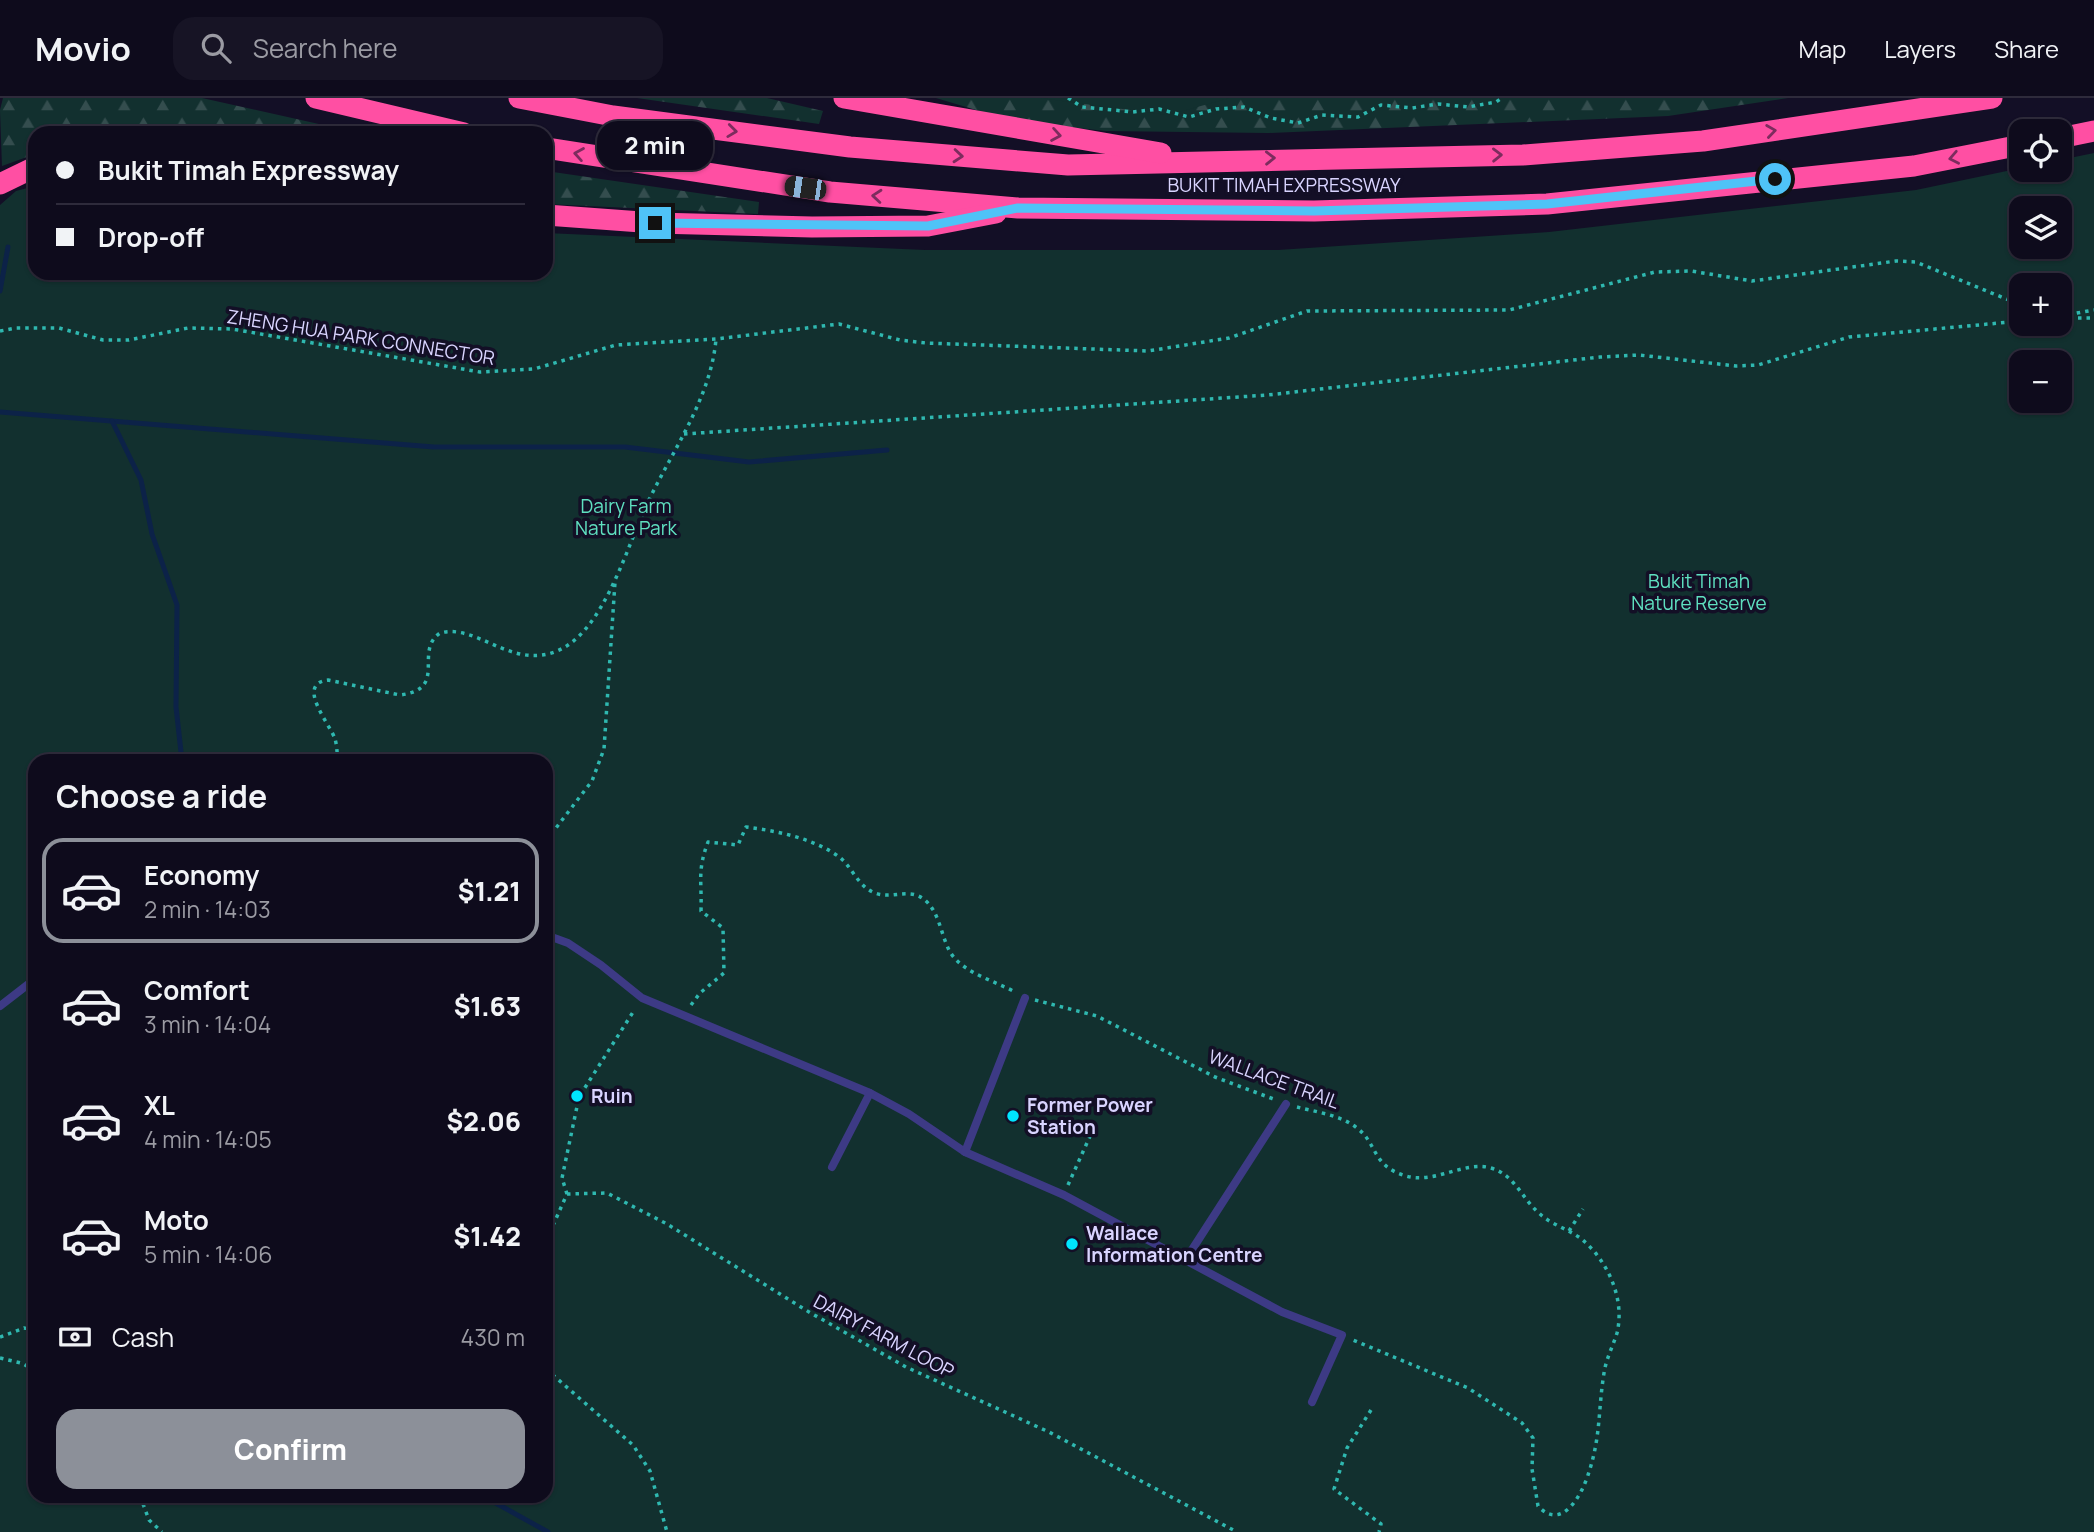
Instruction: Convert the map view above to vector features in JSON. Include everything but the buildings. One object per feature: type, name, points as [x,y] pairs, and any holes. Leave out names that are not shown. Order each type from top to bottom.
[{"type":"highway","points":[[316,98],[434,126]]},
{"type":"highway","name":"BUKIT TIMAH EXPRESSWAY","points":[[519,98],[613,116],[850,147],[1068,165],[1523,155],[1703,141],[1992,98]]},
{"type":"highway","points":[[844,98],[1201,160]]},
{"type":"highway","points":[[2072,136],[2094,131]]},
{"type":"highway","name":"BUKIT TIMAH EXPRESSWAY","points":[[553,149],[830,192],[1018,208],[1314,211],[1547,204],[1914,166],[2009,147]]},
{"type":"highway","points":[[0,184],[28,170]]},
{"type":"highway","points":[[553,216],[655,223],[928,226],[1018,208]]},
{"type":"lane","points":[[553,938],[568,943],[601,965],[642,998],[870,1093],[965,1152],[1064,1195],[1282,1312],[1342,1335],[1312,1402]]},
{"type":"lane","points":[[0,1006],[28,984]]},
{"type":"lane","points":[[965,1152],[1026,998]]},
{"type":"lane","points":[[832,1167],[870,1093]]},
{"type":"lane","points":[[1186,1259],[1286,1104]]},
{"type":"path","points":[[1068,98],[1082,107],[1133,113],[1159,109],[1189,117],[1216,109],[1244,107],[1271,118],[1298,123],[1322,115],[1358,117],[1381,105],[1412,108],[1438,104],[1468,107],[1496,102],[1502,98]]},
{"type":"path","name":"ZHENG HUA PARK CONNECTOR","points":[[0,331],[16,328],[59,328],[103,340],[130,340],[188,328],[232,329],[480,372],[534,369],[616,345],[716,339],[839,324],[900,340],[926,343],[1148,351],[1228,338],[1307,311],[1509,310],[1655,272],[1691,271],[1752,281],[1896,261],[1916,262],[2009,300]]},
{"type":"path","points":[[2072,315],[2094,310]]},
{"type":"path","points":[[2072,317],[2094,318]]},
{"type":"path","points":[[684,433],[1268,395],[1600,357],[1639,355],[1737,366],[1758,365],[1849,338],[2009,322]]},
{"type":"path","points":[[337,754],[336,740],[314,699],[314,690],[319,682],[328,680],[400,695],[409,694],[425,683],[430,675],[430,643],[440,633],[447,631],[492,644],[513,654],[536,656],[559,651],[589,623],[615,580],[646,505],[684,433],[714,360],[716,339]]},
{"type":"path","points":[[553,832],[592,781],[604,749],[615,580]]},
{"type":"path","name":"WALLACE TRAIL","points":[[683,1016],[700,993],[724,973],[723,928],[701,911],[702,885],[698,868],[708,842],[738,845],[746,827],[782,832],[838,856],[867,889],[875,893],[903,892],[924,899],[932,908],[949,952],[959,962],[1026,998],[1097,1016],[1214,1077],[1286,1104],[1348,1121],[1359,1129],[1373,1153],[1386,1167],[1404,1176],[1423,1178],[1473,1167],[1499,1170],[1510,1178],[1536,1211],[1585,1241],[1614,1284],[1619,1307],[1618,1331],[1604,1371],[1599,1441],[1587,1479],[1565,1518],[1558,1520],[1547,1516],[1538,1506],[1532,1469],[1532,1438],[1522,1423],[1468,1388],[1342,1335]]},
{"type":"path","points":[[553,1225],[567,1194],[562,1178],[579,1097],[642,998]]},
{"type":"path","points":[[1064,1195],[1096,1123]]},
{"type":"path","name":"DAIRY FARM LOOP","points":[[567,1194],[607,1193],[667,1224],[809,1312],[906,1367],[1001,1410],[1237,1532]]},
{"type":"path","points":[[1569,1231],[1583,1209]]},
{"type":"path","points":[[0,1337],[28,1329]]},
{"type":"path","points":[[0,1358],[28,1366]]},
{"type":"path","points":[[553,1375],[633,1445],[650,1471],[667,1532]]},
{"type":"path","points":[[1371,1410],[1348,1448],[1334,1489],[1381,1524],[1379,1532]]},
{"type":"path","points":[[141,1503],[149,1520],[162,1532]]},
{"type":"green space","points":[[3,98],[202,98],[328,126],[28,126],[28,157],[2,166],[0,110]]},
{"type":"green space","points":[[637,98],[767,98],[823,111],[819,124]]},
{"type":"green space","points":[[936,98],[1788,98],[1668,116],[1269,133],[1106,131],[1013,121]]},
{"type":"green space","points":[[1040,98],[1230,98],[1168,115]]},
{"type":"green space","points":[[2094,153],[2094,1532],[0,1532],[0,205],[16,191],[28,188],[28,280],[553,280],[553,233],[925,250],[1278,250],[1549,232],[1916,190],[2009,171],[2009,182],[2072,182],[2072,158]]},
{"type":"green space","points":[[553,172],[759,202],[758,214],[553,204]]},
{"type":"waterway","points":[[0,291],[8,247]]},
{"type":"waterway","points":[[0,412],[434,447],[625,447],[749,462],[887,450]]},
{"type":"waterway","points":[[112,421],[141,480],[152,534],[177,605],[176,707],[181,754]]},
{"type":"waterway","points":[[496,1503],[548,1532]]},
{"type":"place","name":"Ruin","points":[[577,1096]]},
{"type":"place","name":"Former Power Station","points":[[1013,1116]]},
{"type":"place","name":"Wallace Information Centre","points":[[1072,1244]]},
{"type":"route","points":[[655,223],[813,227],[928,226],[1018,208],[1314,211],[1547,204],[1775,179]]},
{"type":"park label","name":"Dairy Farm Nature Park","points":[[626,517]]},
{"type":"park label","name":"Bukit Timah Nature Reserve","points":[[1699,592]]}]
